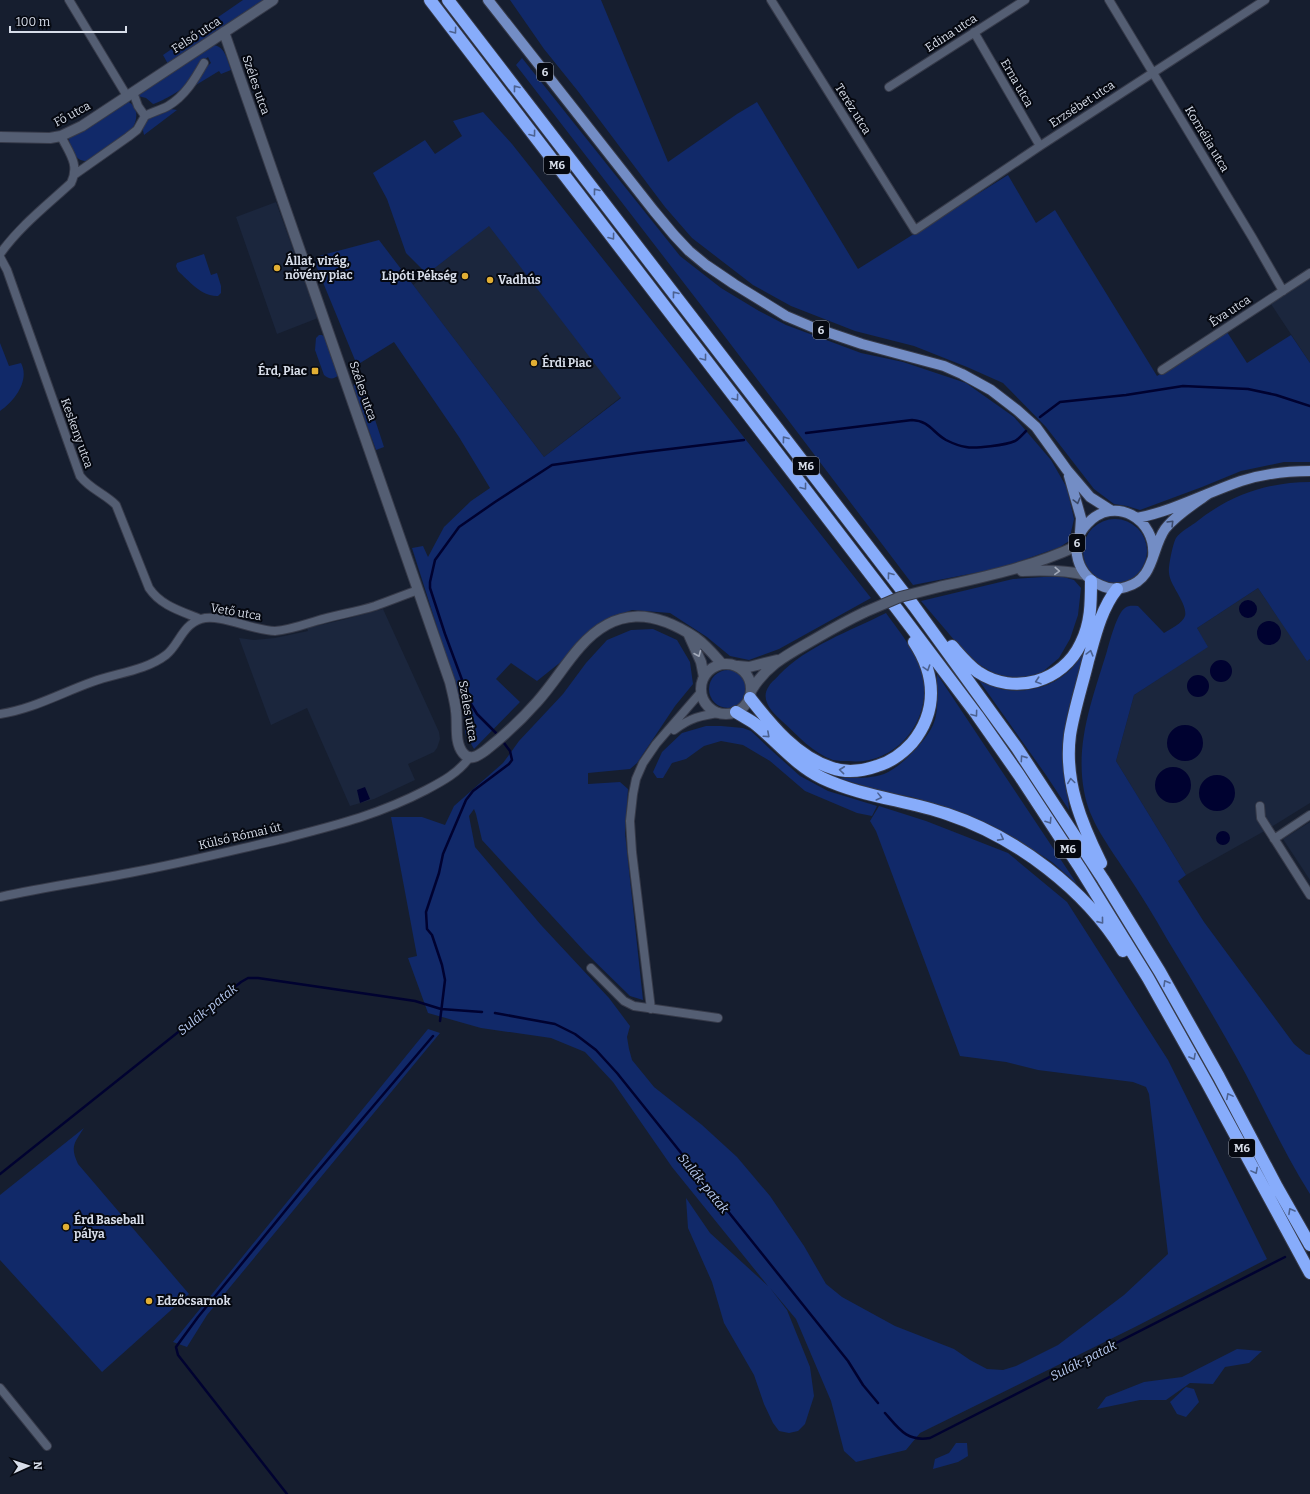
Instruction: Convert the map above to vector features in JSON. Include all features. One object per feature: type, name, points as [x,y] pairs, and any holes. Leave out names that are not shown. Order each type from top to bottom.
[{"type":"highway","name":"M6","points":[[430,0],[898,608],[977,715],[1034,798],[1122,936],[1174,1023],[1310,1273]]},
{"type":"highway","name":"M6","points":[[448,0],[914,606],[1047,792],[1136,932],[1193,1029],[1310,1245]]},
{"type":"highway","points":[[914,606],[978,672],[987,677],[1011,684],[1026,684],[1042,680],[1058,672],[1070,661],[1081,644],[1090,618],[1092,606],[1089,578]]},
{"type":"highway","points":[[1118,589],[1111,597],[1104,610],[1077,703],[1070,736],[1070,772],[1077,808],[1086,834],[1136,932]]},
{"type":"highway","points":[[750,695],[769,722],[801,753],[824,765],[838,770],[859,770],[882,765],[895,758],[906,749],[922,730],[928,718],[931,696],[929,673],[926,665],[919,650],[907,632],[898,608]]},
{"type":"highway","points":[[736,712],[753,722],[798,763],[820,777],[846,788],[939,812],[968,822],[1008,842],[1042,864],[1076,894],[1098,918],[1120,945],[1152,999],[1174,1023]]},
{"type":"main road","name":"6","points":[[488,0],[659,217],[689,251],[706,265],[740,288],[792,318],[862,344],[944,366],[978,382],[1005,400],[1036,427],[1067,470],[1090,497],[1112,511]]},
{"type":"main road","name":"6","points":[[1067,470],[1081,518],[1077,546],[1078,561],[1089,578]]},
{"type":"main road","points":[[1137,518],[1164,511],[1243,480],[1294,471],[1310,471]]},
{"type":"main road","points":[[1153,557],[1165,529],[1182,513],[1208,494]]},
{"type":"main road","name":"6","points":[[1080,533],[1093,518],[1102,513],[1112,511],[1122,512],[1137,518]]},
{"type":"main road","points":[[1089,578],[1104,587],[1118,589],[1129,586],[1143,577],[1150,568],[1154,550],[1151,535],[1143,522],[1137,518]]},
{"type":"street","points":[[69,0],[145,116]]},
{"type":"street","name":"Felső utca","points":[[130,94],[273,0]]},
{"type":"street","name":"Teréz utca","points":[[771,0],[915,230]]},
{"type":"street","name":"Edina utca","points":[[889,87],[1025,0]]},
{"type":"street","name":"Kornélia utca","points":[[1109,0],[1283,291]]},
{"type":"street","name":"Erzsébet utca","points":[[915,230],[1040,146],[1265,0]]},
{"type":"street","name":"Széles utca","points":[[224,32],[450,682],[456,712],[457,736],[463,753],[469,758]]},
{"type":"street","name":"Erna utca","points":[[974,32],[1040,146]]},
{"type":"street","points":[[74,175],[136,130],[145,116],[168,106],[178,99],[188,89],[204,63]]},
{"type":"street","name":"Fő utca","points":[[0,137],[39,138],[60,136],[82,126],[130,94]]},
{"type":"street","points":[[0,256],[16,233],[71,183],[74,175],[74,163],[60,136]]},
{"type":"street","name":"Keskeny utca","points":[[0,256],[7,270],[80,476],[101,495],[116,505],[149,588],[154,596],[169,606],[200,619]]},
{"type":"street","name":"Éva utca","points":[[1162,370],[1310,273]]},
{"type":"street","points":[[664,736],[690,720],[702,715],[728,714],[741,709],[762,676],[781,659],[848,620],[865,612],[900,598],[939,587],[1004,573],[1041,561],[1077,546]]},
{"type":"street","points":[[1004,573],[1039,570],[1072,572],[1089,578]]},
{"type":"street","name":"Vető utca","points":[[0,714],[27,708],[91,682],[146,666],[166,655],[173,648],[184,630],[200,619],[210,617],[274,631],[375,606],[418,590]]},
{"type":"street","points":[[469,758],[474,758],[480,754],[512,728],[538,702],[580,647],[597,631],[608,624],[631,617],[652,617],[677,626],[697,639],[722,664]]},
{"type":"street","points":[[688,634],[701,662],[704,677]]},
{"type":"street","points":[[721,714],[708,706],[701,692],[701,684],[709,670],[722,664],[749,667],[781,659]]},
{"type":"street","points":[[738,666],[744,671],[751,684],[750,695]]},
{"type":"street","points":[[651,1009],[632,852],[630,821],[633,794],[636,779],[643,763],[656,744],[701,692]]},
{"type":"street","name":"Külső Római út","points":[[0,897],[199,858],[352,821],[393,806],[436,784],[458,771],[463,767],[469,758]]},
{"type":"street","points":[[1260,806],[1261,818],[1310,895]]},
{"type":"street","points":[[1274,839],[1310,815]]},
{"type":"street","points":[[591,968],[624,1001],[634,1006],[718,1018]]},
{"type":"street","points":[[0,1388],[48,1446]]},
{"type":"shaded area","points":[[243,0],[265,0],[168,64],[163,55]]},
{"type":"shaded area","points":[[510,0],[601,0],[668,162],[737,114],[757,102],[858,269],[1008,175],[1036,223],[1055,210],[1157,376],[1227,332],[1247,363],[1291,335],[1310,363],[1310,462],[1284,462],[1241,471],[1140,510],[1114,504],[1094,489],[1046,427],[1003,383],[914,346],[855,331],[791,306],[753,285],[692,238],[665,207],[577,90],[544,49]]},
{"type":"shaded area","points":[[211,45],[219,47],[225,53],[231,70],[221,74],[219,71],[196,85],[202,71],[211,63],[208,57],[201,63],[186,85],[170,96],[153,104],[146,98],[138,96],[138,94]]},
{"type":"shaded area","points":[[522,58],[680,256],[721,288],[786,325],[861,353],[903,362],[966,383],[1014,417],[1051,460],[1067,488],[1074,519],[1069,541],[1060,547],[1000,568],[913,585],[707,313],[516,65]]},
{"type":"shaded area","points":[[127,101],[134,106],[136,114],[132,129],[89,161],[80,160],[74,154],[70,146],[69,137]]},
{"type":"shaded area","points":[[171,109],[177,110],[144,135],[142,126],[149,117]]},
{"type":"shaded area","points":[[483,112],[512,144],[871,598],[779,649],[749,660],[730,656],[707,637],[670,613],[632,610],[606,619],[584,636],[562,661],[537,681],[511,663],[496,679],[520,702],[474,749],[465,733],[465,715],[412,548],[423,546],[428,557],[444,527],[471,501],[490,488],[459,437],[394,342],[357,365],[315,263],[319,256],[379,240],[544,457],[621,398],[489,226],[427,274],[406,253],[387,199],[373,173],[425,140],[435,154],[462,136],[453,121]]},
{"type":"shaded area","name":"Állat, virág, növény piac","points":[[276,202],[318,318],[277,334],[236,217]]},
{"type":"shaded area","name":"Érdi Piac","points":[[489,225],[621,397],[544,457],[413,285]]},
{"type":"shaded area","points":[[204,254],[211,275],[217,273],[221,286],[221,293],[218,296],[212,296],[196,288],[178,271],[176,266],[177,263]]},
{"type":"shaded area","points":[[1310,278],[1310,363],[1271,304]]},
{"type":"shaded area","points":[[319,335],[326,338],[339,375],[335,378],[329,378],[324,375],[315,350],[316,338]]},
{"type":"shaded area","points":[[0,343],[9,366],[21,363],[24,376],[20,390],[16,396],[0,411]]},
{"type":"shaded area","points":[[362,380],[384,447],[376,450],[353,388],[354,384]]},
{"type":"shaded area","points":[[1310,482],[1310,659],[1307,661],[1258,588],[1197,628],[1208,647],[1134,695],[1116,761],[1186,875],[1178,881],[1204,922],[1294,1044],[1306,1054],[1310,1055],[1310,1194],[1290,1161],[1220,1028],[1147,905],[1106,843],[1095,823],[1090,813],[1084,791],[1082,755],[1091,703],[1114,628],[1122,611],[1128,606],[1138,606],[1164,633],[1184,619],[1184,606],[1172,584],[1169,573],[1172,550],[1176,538],[1208,513],[1249,492],[1279,485]]},
{"type":"shaded area","points":[[1115,519],[1133,524],[1138,528],[1142,533],[1147,551],[1142,569],[1138,574],[1133,578],[1115,583],[1097,578],[1092,574],[1088,569],[1083,551],[1088,533],[1092,528],[1097,524]]},
{"type":"shaded area","points":[[1060,576],[1074,580],[1081,588],[1078,615],[1070,639],[1059,658],[1040,674],[1019,678],[997,675],[980,665],[961,648],[921,601],[1013,579]]},
{"type":"shaded area","points":[[1258,588],[1307,660],[1310,659],[1310,803],[1268,829],[1186,875],[1116,761],[1134,695],[1207,647],[1197,628]]},
{"type":"shaded area","points":[[1248,600],[1254,603],[1257,609],[1254,615],[1248,618],[1242,615],[1239,609],[1242,603]]},
{"type":"shaded area","points":[[383,609],[439,732],[440,739],[434,752],[408,764],[415,780],[374,799],[350,806],[307,708],[271,725],[239,638],[254,640],[275,638],[308,631],[307,628]]},
{"type":"shaded area","points":[[886,613],[910,646],[919,664],[924,684],[924,700],[920,715],[913,729],[904,740],[892,750],[879,757],[864,761],[833,760],[812,749],[775,715],[766,701],[766,691],[779,675],[802,656],[816,647]]},
{"type":"shaded area","points":[[1269,621],[1278,624],[1281,633],[1278,642],[1269,645],[1260,642],[1257,633],[1260,624]]},
{"type":"shaded area","points":[[653,629],[677,640],[690,662],[693,684],[675,706],[637,763],[630,769],[588,773],[588,784],[620,782],[628,789],[625,833],[643,1000],[630,996],[586,953],[482,840],[474,809],[469,816],[475,847],[541,925],[609,998],[630,1026],[627,1037],[632,1060],[654,1087],[702,1125],[737,1157],[770,1196],[804,1246],[826,1284],[842,1297],[895,1326],[954,1349],[987,1369],[1003,1370],[1016,1366],[1058,1345],[1124,1295],[1168,1254],[1149,1094],[1146,1087],[1133,1082],[1038,1070],[1006,1062],[960,1056],[876,831],[870,821],[879,806],[926,821],[1008,853],[1067,902],[1168,1060],[1267,1259],[1135,1327],[920,1433],[906,1450],[856,1462],[844,1451],[831,1401],[796,1319],[770,1288],[787,1310],[810,1367],[814,1396],[805,1424],[798,1431],[789,1433],[779,1431],[773,1423],[764,1404],[754,1375],[724,1323],[712,1282],[688,1228],[686,1198],[710,1233],[768,1286],[672,1167],[613,1082],[585,1052],[551,1038],[481,1028],[428,1013],[408,958],[417,956],[391,817],[422,817],[445,825],[454,806],[503,763],[519,741],[563,694],[586,663],[607,640],[631,630]]},
{"type":"shaded area","points":[[1087,643],[1067,715],[1064,754],[1069,810],[978,679],[1001,689],[1030,690],[1040,687],[1058,680],[1066,674],[1073,667]]},
{"type":"shaded area","points":[[1217,660],[1225,660],[1232,667],[1232,675],[1225,682],[1217,682],[1210,675],[1210,667]]},
{"type":"shaded area","points":[[724,670],[732,670],[739,673],[744,678],[747,689],[744,700],[739,705],[732,708],[724,708],[717,705],[712,700],[709,693],[709,685],[712,678],[717,673]]},
{"type":"shaded area","points":[[937,674],[1077,884],[1052,862],[1021,842],[982,821],[948,808],[912,797],[885,792],[838,778],[856,778],[884,774],[905,760],[919,746],[930,731],[935,719],[937,706]]},
{"type":"shaded area","points":[[1194,675],[1202,675],[1209,682],[1209,690],[1202,697],[1194,697],[1187,690],[1187,682]]},
{"type":"shaded area","points":[[1189,725],[1198,730],[1202,736],[1202,750],[1198,756],[1189,761],[1181,761],[1172,756],[1168,750],[1167,739],[1172,730],[1178,726]]},
{"type":"shaded area","points":[[706,726],[743,728],[751,731],[800,776],[828,791],[877,806],[872,816],[857,813],[805,791],[770,761],[743,745],[721,741],[704,746],[686,759],[672,763],[663,778],[657,778],[653,772],[662,752],[682,733]]},
{"type":"shaded area","points":[[1177,767],[1186,772],[1190,778],[1190,792],[1186,798],[1177,803],[1169,803],[1160,798],[1156,792],[1155,781],[1160,772],[1166,768]]},
{"type":"shaded area","points":[[1221,775],[1230,780],[1234,786],[1234,800],[1230,806],[1221,811],[1213,811],[1204,806],[1200,800],[1199,789],[1204,780],[1210,776]]},
{"type":"shaded area","points":[[365,787],[370,799],[360,803],[357,790]]},
{"type":"shaded area","points":[[1310,822],[1310,880],[1283,839]]},
{"type":"shaded area","points":[[1220,831],[1226,831],[1230,835],[1230,841],[1226,845],[1220,845],[1216,841],[1216,835]]},
{"type":"shaded area","points":[[428,1029],[440,1033],[207,1315],[187,1347],[173,1342]]},
{"type":"shaded area","name":"Érd Baseball pálya","points":[[84,1128],[74,1145],[74,1153],[78,1164],[189,1294],[102,1372],[0,1260],[0,1195]]},
{"type":"shaded area","points":[[1237,1349],[1262,1351],[1249,1363],[1225,1367],[1213,1384],[1190,1383],[1166,1400],[1140,1400],[1097,1409],[1106,1397],[1144,1382],[1182,1377]]},
{"type":"shaded area","points":[[1186,1387],[1194,1389],[1199,1402],[1186,1417],[1177,1414],[1170,1402]]},
{"type":"shaded area","points":[[956,1443],[967,1443],[968,1456],[958,1462],[933,1469],[935,1459],[949,1453]]},
{"type":"waterway","points":[[1040,417],[1060,402],[1126,395],[1183,386],[1248,389],[1276,395],[1310,406]]},
{"type":"waterway","points":[[806,433],[912,420],[923,422],[941,437],[953,443],[963,447],[976,447],[998,445],[1015,441],[1026,431]]},
{"type":"waterway","points":[[496,733],[477,714],[471,704],[430,588],[435,560],[459,527],[552,465],[744,440]]},
{"type":"waterway","points":[[440,1021],[445,980],[442,965],[432,935],[427,929],[426,912],[439,873],[443,854],[466,800],[473,791],[509,764],[512,760],[510,751],[504,743]]},
{"type":"waterway","name":"Sulák-patak","points":[[0,1174],[241,982],[248,978],[258,978],[415,1001],[441,1009],[482,1012]]},
{"type":"waterway","name":"Sulák-patak","points":[[495,1013],[555,1024],[575,1034],[596,1050],[617,1073],[848,1361],[863,1385],[878,1403]]},
{"type":"waterway","points":[[287,1494],[178,1355],[176,1347],[198,1317],[312,1178],[433,1036]]},
{"type":"waterway","name":"Sulák-patak","points":[[885,1413],[899,1429],[909,1436],[922,1439],[930,1438],[1285,1257]]},
{"type":"place","name":"Állat, virág, növény piac","points":[[277,268]]},
{"type":"place","name":"Lipóti Pékség","points":[[465,276]]},
{"type":"place","name":"Vadhús","points":[[490,280]]},
{"type":"place","name":"Érdi Piac","points":[[534,363]]},
{"type":"place","name":"Érd, Piac","points":[[315,371]]},
{"type":"place","name":"Érd Baseball pálya","points":[[66,1227]]},
{"type":"place","name":"Edzőcsarnok","points":[[149,1301]]}]
